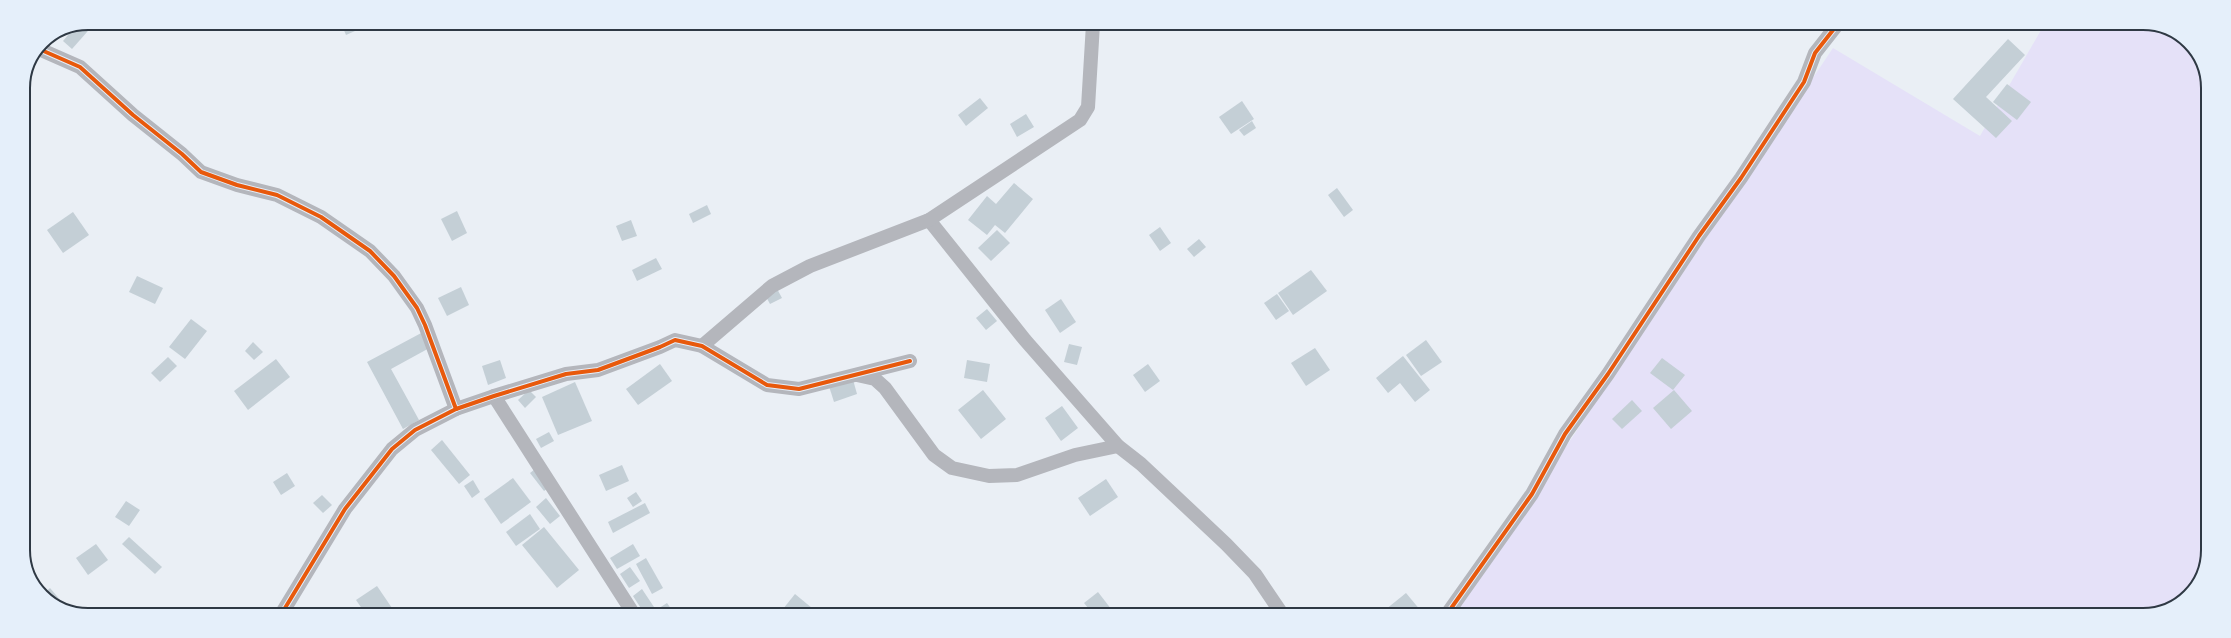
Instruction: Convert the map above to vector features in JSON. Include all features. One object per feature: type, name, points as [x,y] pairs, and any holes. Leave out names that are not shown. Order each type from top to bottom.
[{"type":"street","points":[[702,346],[772,286],[810,266],[929,220],[1080,120],[1088,107],[1092,30]]},
{"type":"street","points":[[1451,608],[1532,494],[1565,434],[1608,374],[1699,236],[1741,178],[1804,82],[1815,53],[1833,30]]},
{"type":"street","points":[[44,51],[80,67],[133,115],[182,154],[201,172],[237,185],[277,195],[321,217],[370,251],[394,276],[417,308],[456,409]]},
{"type":"street","points":[[929,220],[1025,340],[1118,446],[1141,464],[1226,544],[1255,574],[1278,608]]},
{"type":"street","points":[[285,608],[345,509],[392,450],[415,430],[456,409],[566,374],[598,370],[675,340],[702,346],[767,385],[799,389],[852,374],[910,361]]},
{"type":"street","points":[[852,374],[875,379],[886,388],[934,455],[952,468],[989,476],[1017,475],[1074,455],[1118,446]]},
{"type":"street","points":[[494,396],[629,608]]},
{"type":"shaded area","points":[[2041,30],[2151,30],[2169,36],[2181,44],[2189,53],[2198,69],[2201,84],[2201,558],[2197,572],[2187,588],[2169,602],[2151,608],[1458,608],[1833,48],[1980,136]]},
{"type":"building","points":[[89,30],[72,49],[63,41],[70,33]]},
{"type":"building","points":[[344,30],[355,30],[355,31],[346,35]]},
{"type":"building","points":[[2008,39],[2025,55],[1986,97],[2012,121],[1996,138],[1953,99]]},
{"type":"building","points":[[2007,84],[2031,102],[2017,120],[1993,102]]},
{"type":"building","points":[[980,98],[988,108],[966,126],[958,115]]},
{"type":"building","points":[[1242,101],[1254,119],[1231,134],[1219,117]]},
{"type":"building","points":[[1026,114],[1034,127],[1017,137],[1010,124]]},
{"type":"building","points":[[1252,121],[1256,128],[1244,136],[1239,130]]},
{"type":"building","points":[[1014,183],[1033,199],[1005,233],[995,225],[987,235],[968,220],[987,196],[996,204]]},
{"type":"building","points":[[1337,188],[1353,210],[1344,217],[1328,195]]},
{"type":"building","points":[[707,205],[711,214],[693,223],[689,214]]},
{"type":"building","points":[[457,211],[467,233],[452,241],[441,219]]},
{"type":"building","points":[[73,212],[89,235],[63,253],[47,230]]},
{"type":"building","points":[[631,220],[637,236],[622,241],[616,226]]},
{"type":"building","points":[[1160,227],[1171,243],[1160,251],[1149,235]]},
{"type":"building","points":[[997,230],[1010,243],[991,261],[978,248]]},
{"type":"building","points":[[1199,239],[1206,247],[1194,257],[1187,249]]},
{"type":"building","points":[[656,258],[662,269],[637,281],[632,270]]},
{"type":"building","points":[[1311,270],[1327,291],[1293,315],[1278,293]]},
{"type":"building","points":[[137,276],[163,288],[155,304],[129,292]]},
{"type":"building","points":[[461,287],[469,305],[447,316],[438,298]]},
{"type":"building","points":[[776,287],[782,298],[770,304],[764,293]]},
{"type":"building","points":[[1277,294],[1289,311],[1276,320],[1264,303]]},
{"type":"building","points":[[1061,299],[1076,322],[1060,333],[1045,310]]},
{"type":"building","points":[[987,309],[997,321],[986,330],[976,318]]},
{"type":"building","points":[[191,319],[207,331],[185,359],[169,347]]},
{"type":"building","points":[[425,331],[433,346],[391,369],[419,420],[403,429],[367,362]]},
{"type":"building","points":[[1426,340],[1442,362],[1421,376],[1406,355]]},
{"type":"building","points":[[253,342],[263,352],[254,360],[245,351]]},
{"type":"building","points":[[1069,344],[1082,347],[1077,365],[1064,362]]},
{"type":"building","points":[[1315,348],[1330,370],[1306,386],[1291,363]]},
{"type":"building","points":[[1403,356],[1430,390],[1415,402],[1400,383],[1388,393],[1376,378]]},
{"type":"building","points":[[168,357],[177,366],[160,382],[151,373]]},
{"type":"building","points":[[1662,358],[1685,375],[1673,390],[1650,373]]},
{"type":"building","points":[[276,359],[290,377],[248,410],[234,391]]},
{"type":"building","points":[[500,360],[506,378],[488,385],[482,366]]},
{"type":"building","points":[[967,360],[990,364],[987,382],[964,378]]},
{"type":"building","points":[[660,364],[672,381],[638,405],[626,389]]},
{"type":"building","points":[[1148,364],[1160,381],[1145,392],[1133,375]]},
{"type":"building","points":[[852,376],[857,394],[834,402],[828,383]]},
{"type":"building","points":[[575,382],[592,421],[558,435],[542,397]]},
{"type":"building","points":[[529,390],[536,397],[525,408],[518,400]]},
{"type":"building","points":[[983,390],[1006,419],[981,439],[958,410]]},
{"type":"building","points":[[1674,390],[1692,411],[1671,429],[1653,408]]},
{"type":"building","points":[[1632,400],[1642,411],[1622,429],[1612,419]]},
{"type":"building","points":[[1062,406],[1078,428],[1061,441],[1045,418]]},
{"type":"building","points":[[549,432],[554,441],[541,448],[536,439]]},
{"type":"building","points":[[442,440],[470,475],[459,484],[431,450]]},
{"type":"building","points":[[622,465],[629,481],[606,491],[599,475]]},
{"type":"building","points":[[539,466],[554,484],[544,491],[530,473]]},
{"type":"building","points":[[287,473],[295,486],[281,495],[273,482]]},
{"type":"building","points":[[513,478],[531,502],[501,524],[484,499]]},
{"type":"building","points":[[1106,479],[1118,497],[1090,516],[1078,498]]},
{"type":"building","points":[[473,480],[480,492],[472,498],[464,486]]},
{"type":"building","points":[[636,492],[642,501],[633,507],[627,498]]},
{"type":"building","points":[[322,495],[332,505],[323,513],[313,503]]},
{"type":"building","points":[[546,498],[560,516],[550,524],[536,507]]},
{"type":"building","points":[[126,501],[140,510],[129,526],[115,517]]},
{"type":"building","points":[[645,503],[650,513],[613,533],[608,522]]},
{"type":"building","points":[[530,514],[540,529],[516,546],[506,532]]},
{"type":"building","points":[[544,527],[579,570],[557,588],[522,545]]},
{"type":"building","points":[[129,537],[162,567],[155,574],[122,544]]},
{"type":"building","points":[[96,544],[108,560],[88,575],[76,558]]},
{"type":"building","points":[[633,544],[640,556],[617,569],[610,558]]},
{"type":"building","points":[[646,558],[663,588],[652,594],[636,564]]},
{"type":"building","points":[[630,567],[640,581],[629,588],[620,574]]},
{"type":"building","points":[[377,586],[392,608],[362,608],[356,600]]},
{"type":"building","points":[[50,588],[61,601],[50,594],[47,591]]},
{"type":"building","points":[[642,589],[655,608],[641,608],[633,596]]},
{"type":"building","points":[[1098,592],[1110,608],[1088,608],[1084,603]]},
{"type":"building","points":[[1406,593],[1418,608],[1387,608]]},
{"type":"building","points":[[795,594],[812,608],[784,608]]},
{"type":"building","points":[[667,603],[670,608],[659,608]]},
{"type":"cycle path","points":[[1451,608],[1532,494],[1565,434],[1608,374],[1699,236],[1741,178],[1804,82],[1815,53],[1833,30]]},
{"type":"cycle path","points":[[44,51],[80,67],[133,115],[182,154],[201,172],[237,185],[277,195],[321,217],[370,251],[394,276],[417,308],[425,325],[456,409]]},
{"type":"cycle path","points":[[285,608],[345,509],[392,449],[415,430],[456,409],[566,374],[598,370],[675,340],[702,346],[767,385],[799,389],[910,361]]}]
